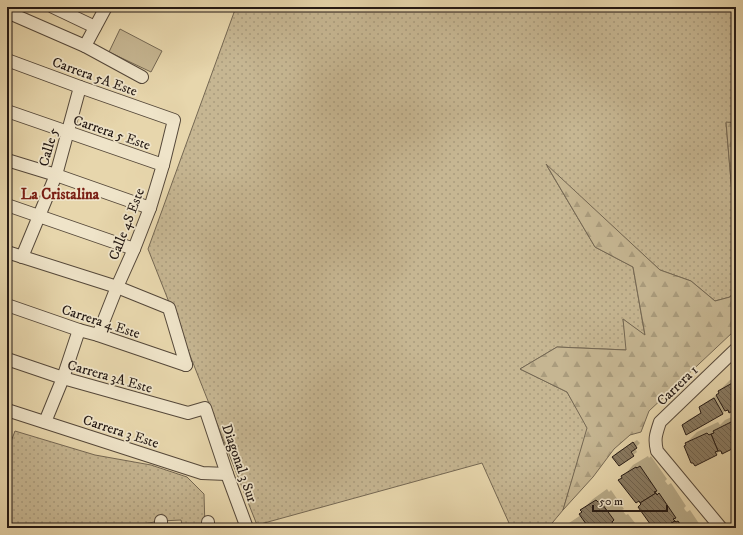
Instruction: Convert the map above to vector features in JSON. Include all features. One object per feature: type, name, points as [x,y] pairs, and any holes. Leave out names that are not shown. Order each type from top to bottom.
[{"type":"street","points":[[53,7],[95,27]]},
{"type":"street","points":[[85,46],[106,7]]},
{"type":"street","points":[[7,12],[85,46],[142,77]]},
{"type":"street","name":"Carrera 5A Este","points":[[7,60],[174,120]]},
{"type":"street","name":"Calle 5","points":[[22,257],[56,175],[80,87]]},
{"type":"street","name":"Carrera 5 Este","points":[[7,111],[163,165]]},
{"type":"street","name":"Calle 4S Este","points":[[98,335],[150,208],[163,165],[174,120]]},
{"type":"street","points":[[7,160],[56,175],[150,208]]},
{"type":"street","points":[[7,205],[134,249]]},
{"type":"street","points":[[7,252],[117,287]]},
{"type":"street","name":"Carrera 4 Este","points":[[7,305],[186,365],[169,308],[117,287]]},
{"type":"street","points":[[45,422],[63,378],[79,330]]},
{"type":"street","name":"Carrera 1","points":[[721,528],[657,451],[655,442],[660,422],[736,349]]},
{"type":"street","name":"Carrera 3A Este","points":[[7,359],[63,378],[188,413],[205,408]]},
{"type":"street","name":"Diagonal 3 Sur","points":[[205,408],[247,528]]},
{"type":"street","name":"Carrera 3 Este","points":[[7,410],[202,473],[227,474]]},
{"type":"green space","points":[[236,7],[736,7],[736,123],[726,123],[732,193],[736,213],[736,288],[730,297],[715,301],[691,281],[660,270],[547,166],[595,247],[633,267],[645,336],[623,319],[627,350],[557,347],[520,369],[567,392],[588,428],[563,510],[548,528],[510,528],[482,463],[257,525],[148,249]]},
{"type":"green space","points":[[120,29],[162,51],[151,72],[109,52]]},
{"type":"green space","points":[[726,122],[736,123],[736,213],[732,193]]},
{"type":"green space","points":[[546,164],[660,270],[691,281],[715,301],[730,297],[736,288],[736,331],[733,332],[649,411],[641,432],[630,435],[614,449],[593,477],[563,510],[587,428],[567,392],[520,369],[557,347],[626,350],[623,319],[645,335],[633,267],[595,247]]},
{"type":"green space","points":[[15,431],[95,455],[151,465],[187,477],[204,494],[205,528],[183,528],[181,520],[161,521],[118,528],[7,528],[7,452]]},
{"type":"building","points":[[736,381],[736,409],[729,413],[728,410],[725,411],[716,395],[719,393],[718,391]]},
{"type":"building","points":[[714,398],[723,414],[686,435],[682,425],[701,413],[699,407]]},
{"type":"building","points":[[735,420],[736,447],[722,454],[721,451],[718,451],[711,434],[714,433],[713,431]]},
{"type":"building","points":[[707,433],[709,435],[711,434],[718,451],[715,452],[717,455],[695,466],[691,463],[684,446],[686,445],[685,443]]},
{"type":"building","points":[[633,442],[637,448],[631,452],[634,456],[619,466],[612,457]]},
{"type":"building","points":[[640,466],[657,491],[640,503],[639,501],[636,503],[618,480],[622,478],[621,476]]},
{"type":"building","points":[[656,493],[657,495],[659,493],[676,518],[673,519],[675,521],[663,528],[653,528],[638,507],[641,504],[640,503]]},
{"type":"building","points":[[596,500],[598,502],[600,501],[614,520],[612,522],[613,524],[607,528],[589,528],[579,514],[582,512],[580,510]]},
{"type":"building","points":[[675,521],[678,521],[683,528],[663,528]]},
{"type":"building","points":[[613,524],[617,524],[620,528],[607,528]]},
{"type":"district","name":"La Cristalina","points":[[60,194]]}]
